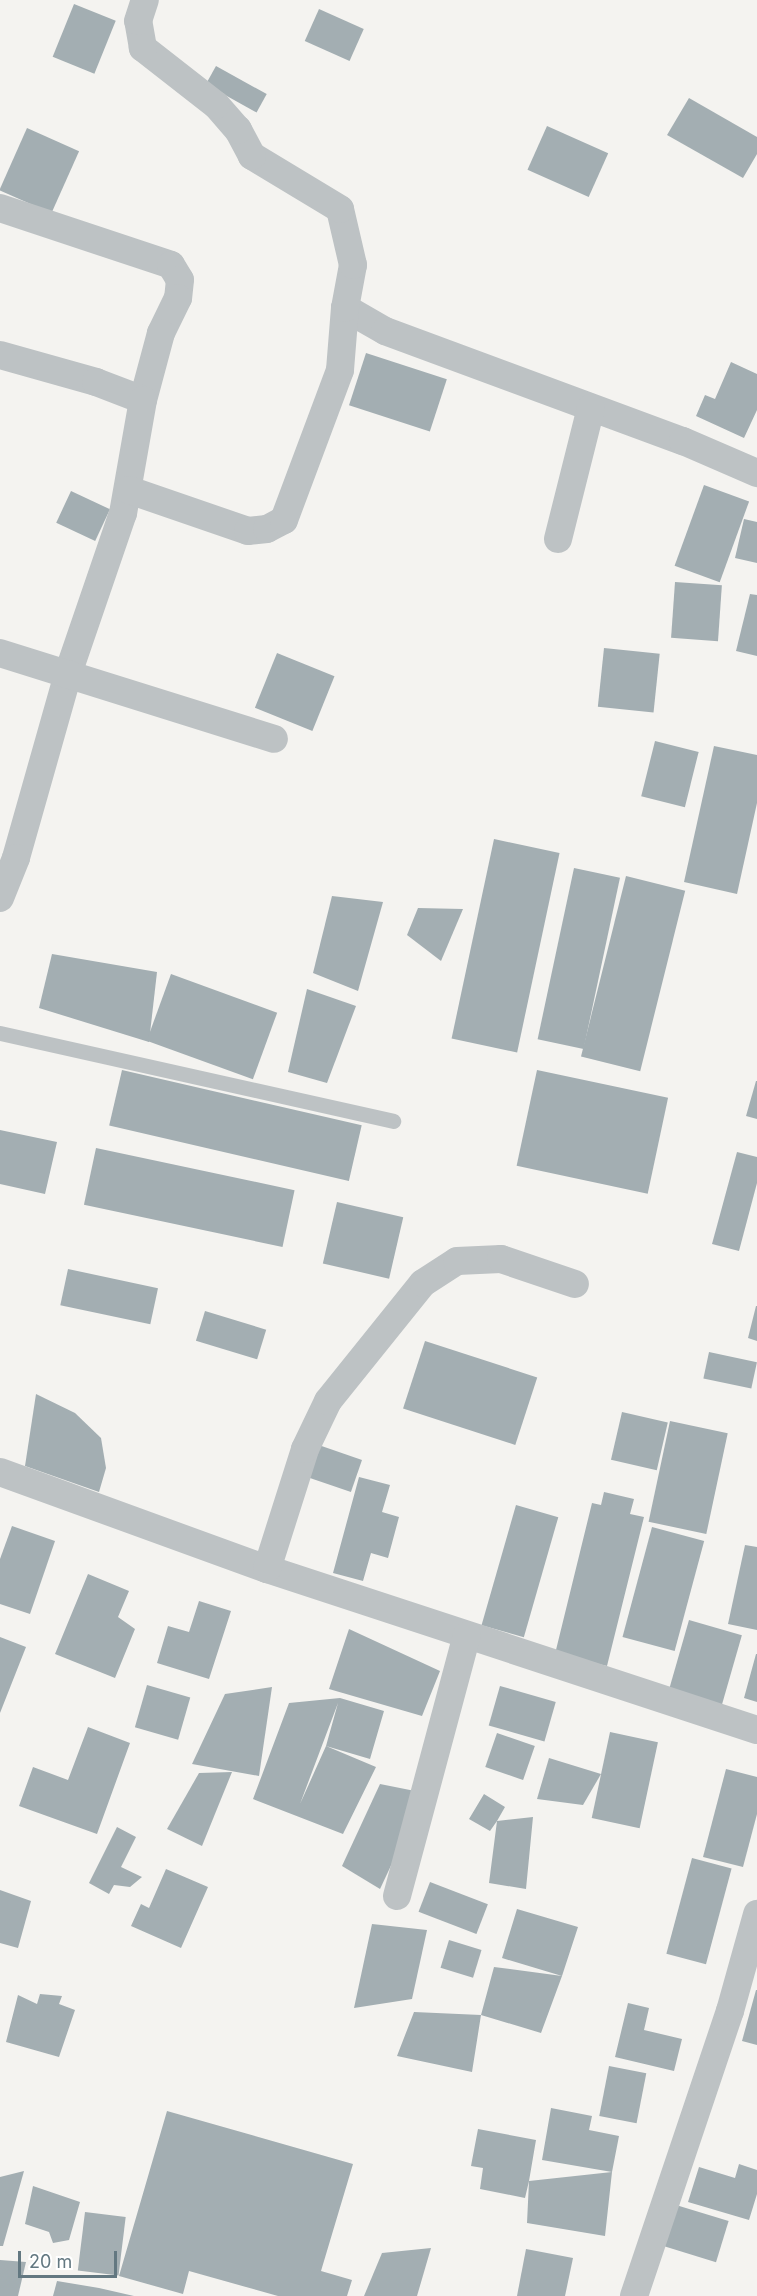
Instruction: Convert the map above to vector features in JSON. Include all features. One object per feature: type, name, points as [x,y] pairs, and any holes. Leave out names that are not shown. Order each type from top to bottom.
[{"type":"street","points":[[129,490],[248,531],[267,530],[284,520],[340,370],[345,308],[353,265],[340,209],[252,156],[238,130],[216,105],[143,48],[138,21],[145,0]]},
{"type":"street","points":[[0,208],[171,265],[180,280],[178,298],[161,333],[142,400],[129,490],[68,674],[16,858],[0,898]]},
{"type":"street","points":[[345,308],[385,331],[683,441],[757,473]]},
{"type":"street","points":[[0,355],[96,381],[142,400]]},
{"type":"street","points":[[558,539],[591,408]]},
{"type":"street","points":[[0,653],[273,739]]},
{"type":"street","points":[[267,1569],[305,1449],[328,1401],[423,1283],[457,1261],[501,1259],[575,1284]]},
{"type":"street","points":[[0,1472],[267,1569],[757,1730]]},
{"type":"street","points":[[398,1896],[467,1635]]},
{"type":"street","points":[[634,2296],[730,2011],[757,1914]]},
{"type":"lane","points":[[0,1033],[393,1121]]},
{"type":"building","points":[[74,4],[116,21],[94,74],[53,57]]},
{"type":"building","points":[[319,9],[364,29],[350,61],[305,41]]},
{"type":"building","points":[[216,66],[267,94],[257,112],[206,84]]},
{"type":"building","points":[[689,98],[757,137],[757,154],[743,178],[667,135]]},
{"type":"building","points":[[547,126],[608,153],[589,197],[527,170]]},
{"type":"building","points":[[27,128],[79,151],[51,213],[0,190]]},
{"type":"building","points":[[366,353],[447,379],[430,432],[349,405]]},
{"type":"building","points":[[731,362],[757,374],[757,410],[744,438],[696,416],[705,395],[715,399]]},
{"type":"building","points":[[704,485],[749,501],[720,582],[675,566]]},
{"type":"building","points":[[71,491],[110,509],[95,541],[56,523]]},
{"type":"building","points":[[744,519],[757,522],[757,563],[735,558]]},
{"type":"building","points":[[675,582],[722,585],[718,641],[671,638]]},
{"type":"building","points":[[750,594],[757,595],[757,656],[736,651]]},
{"type":"building","points":[[604,648],[660,654],[654,713],[598,707]]},
{"type":"building","points":[[277,653],[334,676],[312,731],[255,708]]},
{"type":"building","points":[[655,741],[699,752],[685,807],[641,796]]},
{"type":"building","points":[[714,746],[757,755],[757,803],[737,894],[684,882]]},
{"type":"building","points":[[494,839],[560,853],[517,1052],[452,1039]]},
{"type":"building","points":[[574,868],[620,878],[584,1049],[538,1039]]},
{"type":"building","points":[[626,876],[685,891],[640,1071],[581,1056]]},
{"type":"building","points":[[332,896],[383,902],[358,991],[313,973]]},
{"type":"building","points":[[418,908],[463,909],[441,961],[407,935]]},
{"type":"building","points":[[52,954],[157,972],[149,1042],[39,1008]]},
{"type":"building","points":[[171,974],[277,1013],[253,1079],[147,1041]]},
{"type":"building","points":[[307,989],[356,1006],[327,1083],[288,1072]]},
{"type":"building","points":[[122,1070],[362,1125],[349,1181],[109,1126]]},
{"type":"building","points":[[537,1070],[668,1098],[648,1194],[517,1166]]},
{"type":"building","points":[[757,1081],[757,1119],[746,1116]]},
{"type":"building","points":[[0,1130],[57,1142],[45,1194],[0,1184]]},
{"type":"building","points":[[96,1148],[295,1190],[283,1247],[84,1205]]},
{"type":"building","points":[[737,1152],[757,1157],[757,1183],[739,1251],[712,1244]]},
{"type":"building","points":[[337,1202],[403,1217],[389,1279],[323,1263]]},
{"type":"building","points":[[68,1269],[158,1288],[150,1324],[60,1305]]},
{"type":"building","points":[[757,1306],[757,1341],[748,1338]]},
{"type":"building","points":[[205,1311],[266,1330],[257,1359],[196,1341]]},
{"type":"building","points":[[425,1341],[537,1377],[515,1445],[403,1409]]},
{"type":"building","points":[[709,1352],[757,1362],[751,1389],[703,1378]]},
{"type":"building","points":[[36,1394],[75,1413],[101,1438],[106,1468],[99,1492],[25,1466]]},
{"type":"building","points":[[622,1412],[668,1423],[657,1470],[611,1460]]},
{"type":"building","points":[[670,1421],[728,1433],[706,1534],[649,1522]]},
{"type":"building","points":[[310,1442],[362,1460],[351,1492],[299,1474]]},
{"type":"building","points":[[359,1477],[390,1485],[382,1512],[399,1517],[388,1558],[371,1553],[363,1581],[333,1573]]},
{"type":"building","points":[[604,1492],[634,1499],[630,1514],[644,1517],[607,1666],[555,1654],[592,1503],[601,1505]]},
{"type":"building","points":[[516,1505],[558,1517],[524,1637],[482,1625]]},
{"type":"building","points":[[12,1526],[55,1541],[30,1614],[0,1604],[0,1559]]},
{"type":"building","points":[[652,1527],[704,1541],[675,1651],[622,1637]]},
{"type":"building","points":[[745,1545],[757,1547],[757,1630],[728,1624]]},
{"type":"building","points":[[88,1574],[129,1591],[118,1617],[135,1629],[115,1678],[55,1654]]},
{"type":"building","points":[[199,1601],[231,1611],[209,1679],[157,1663],[168,1626],[189,1632]]},
{"type":"building","points":[[689,1620],[742,1635],[721,1708],[668,1693]]},
{"type":"building","points":[[349,1629],[440,1671],[422,1716],[329,1689]]},
{"type":"building","points":[[0,1637],[26,1647],[0,1713]]},
{"type":"building","points":[[757,1654],[757,1702],[744,1698]]},
{"type":"building","points":[[147,1685],[190,1697],[178,1740],[135,1727]]},
{"type":"building","points":[[500,1686],[556,1702],[544,1741],[489,1725]]},
{"type":"building","points":[[272,1687],[259,1776],[192,1764],[225,1694]]},
{"type":"building","points":[[340,1698],[384,1711],[370,1759],[326,1746],[376,1767],[343,1834],[253,1799],[289,1703]],"holes":[[[338,1703],[326,1746],[300,1804]]]},
{"type":"building","points":[[88,1727],[130,1743],[97,1834],[19,1806],[33,1767],[68,1780]]},
{"type":"building","points":[[610,1732],[658,1742],[640,1828],[592,1818]]},
{"type":"building","points":[[497,1733],[535,1746],[523,1780],[485,1767]]},
{"type":"building","points":[[549,1758],[601,1774],[583,1805],[537,1799]]},
{"type":"building","points":[[726,1769],[757,1777],[757,1814],[743,1867],[703,1857]]},
{"type":"building","points":[[232,1772],[202,1846],[167,1829],[199,1773]]},
{"type":"building","points":[[380,1784],[425,1793],[380,1889],[342,1866]]},
{"type":"building","points":[[484,1794],[505,1807],[490,1831],[469,1819]]},
{"type":"building","points":[[533,1817],[526,1889],[489,1883],[497,1821]]},
{"type":"building","points":[[117,1827],[136,1837],[121,1867],[142,1877],[130,1887],[114,1885],[109,1894],[89,1883]]},
{"type":"building","points":[[692,1858],[732,1869],[706,1964],[666,1954]]},
{"type":"building","points":[[166,1869],[208,1887],[181,1948],[131,1926],[141,1904],[149,1908]]},
{"type":"building","points":[[430,1882],[488,1904],[476,1934],[419,1912]]},
{"type":"building","points":[[0,1890],[31,1901],[18,1948],[0,1943]]},
{"type":"building","points":[[517,1909],[578,1927],[562,1976],[502,1958]]},
{"type":"building","points":[[372,1924],[427,1930],[412,1999],[354,2008]]},
{"type":"building","points":[[449,1940],[482,1950],[473,1978],[441,1968]]},
{"type":"building","points":[[494,1967],[562,1976],[541,2033],[481,2015]]},
{"type":"building","points":[[757,1990],[757,2045],[742,2041]]},
{"type":"building","points":[[40,1994],[62,1996],[59,2004],[75,2010],[59,2057],[6,2042],[18,1995],[37,2004]]},
{"type":"building","points":[[628,2003],[649,2008],[644,2030],[682,2039],[674,2071],[615,2057]]},
{"type":"building","points":[[414,2012],[481,2015],[472,2072],[397,2056]]},
{"type":"building","points":[[609,2066],[646,2073],[637,2123],[599,2116]]},
{"type":"building","points":[[551,2108],[592,2116],[589,2130],[619,2136],[612,2172],[542,2160]]},
{"type":"building","points":[[167,2111],[353,2164],[321,2271],[352,2280],[347,2296],[278,2296],[189,2271],[183,2294],[119,2276]]},
{"type":"building","points":[[478,2129],[536,2140],[525,2198],[480,2189],[483,2168],[471,2166]]},
{"type":"building","points":[[739,2164],[757,2170],[757,2194],[749,2220],[688,2202],[699,2167],[735,2178]]},
{"type":"building","points":[[24,2171],[3,2246],[0,2246],[0,2177]]},
{"type":"building","points":[[612,2172],[605,2236],[527,2223],[529,2181]]},
{"type":"building","points":[[33,2186],[80,2202],[69,2240],[53,2243],[49,2232],[25,2224]]},
{"type":"building","points":[[676,2205],[729,2221],[716,2262],[663,2246]]},
{"type":"building","points":[[85,2212],[126,2217],[119,2276],[78,2271]]},
{"type":"building","points":[[431,2248],[417,2296],[364,2296],[382,2253]]},
{"type":"building","points":[[526,2249],[573,2258],[565,2296],[517,2296]]},
{"type":"building","points":[[0,2260],[26,2262],[18,2296],[0,2296]]},
{"type":"building","points":[[57,2281],[99,2288],[134,2296],[53,2296]]}]
